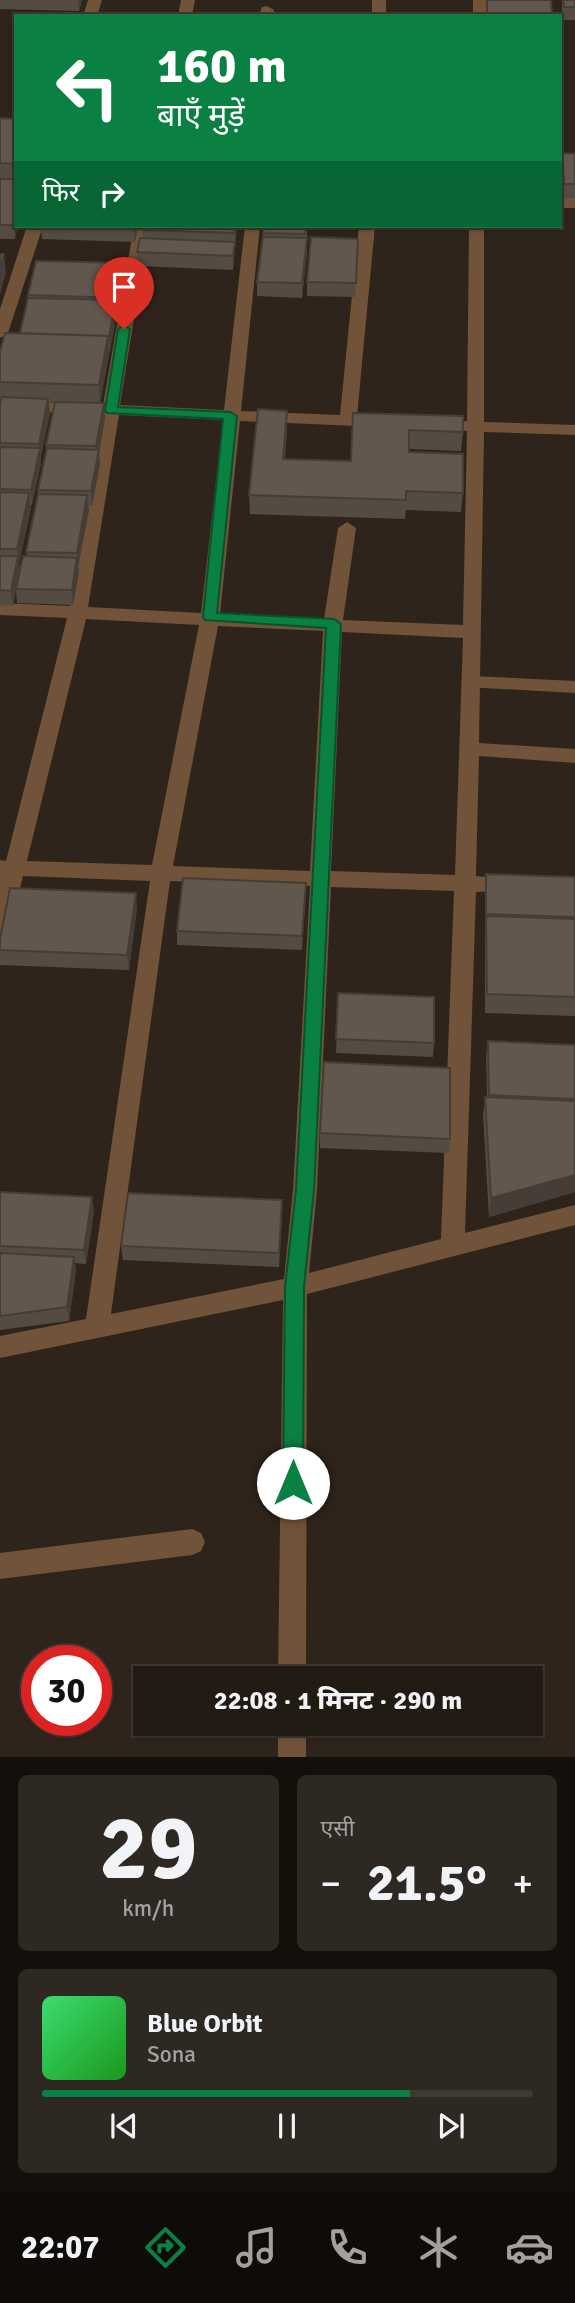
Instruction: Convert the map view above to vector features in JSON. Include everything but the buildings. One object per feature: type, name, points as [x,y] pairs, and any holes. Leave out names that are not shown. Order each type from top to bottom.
[{"type":"street","points":[[0,333],[34,228]]},
{"type":"street","points":[[0,926],[6,868],[78,612],[141,228]]},
{"type":"street","points":[[97,1328],[161,874],[210,617],[253,228]]},
{"type":"street","points":[[348,421],[365,263],[366,228]]},
{"type":"street","points":[[453,1246],[464,883],[471,749],[478,426],[476,228]]},
{"type":"street","points":[[0,405],[400,423]]},
{"type":"street","points":[[452,425],[575,430]]},
{"type":"street","points":[[292,1666],[295,1287],[305,1190],[334,624],[346,528]]},
{"type":"street","points":[[0,609],[210,617],[473,632]]},
{"type":"street","points":[[472,682],[575,687]]},
{"type":"street","points":[[471,749],[575,756]]},
{"type":"street","points":[[6,868],[534,885]]},
{"type":"street","points":[[0,1347],[295,1287],[575,1215]]},
{"type":"street","points":[[0,1566],[192,1542]]},
{"type":"street","points":[[292,1736],[292,1757]]},
{"type":"route","points":[[124,329],[111,411],[230,416],[210,617],[334,624],[305,1190],[295,1287],[293,1483]]}]
